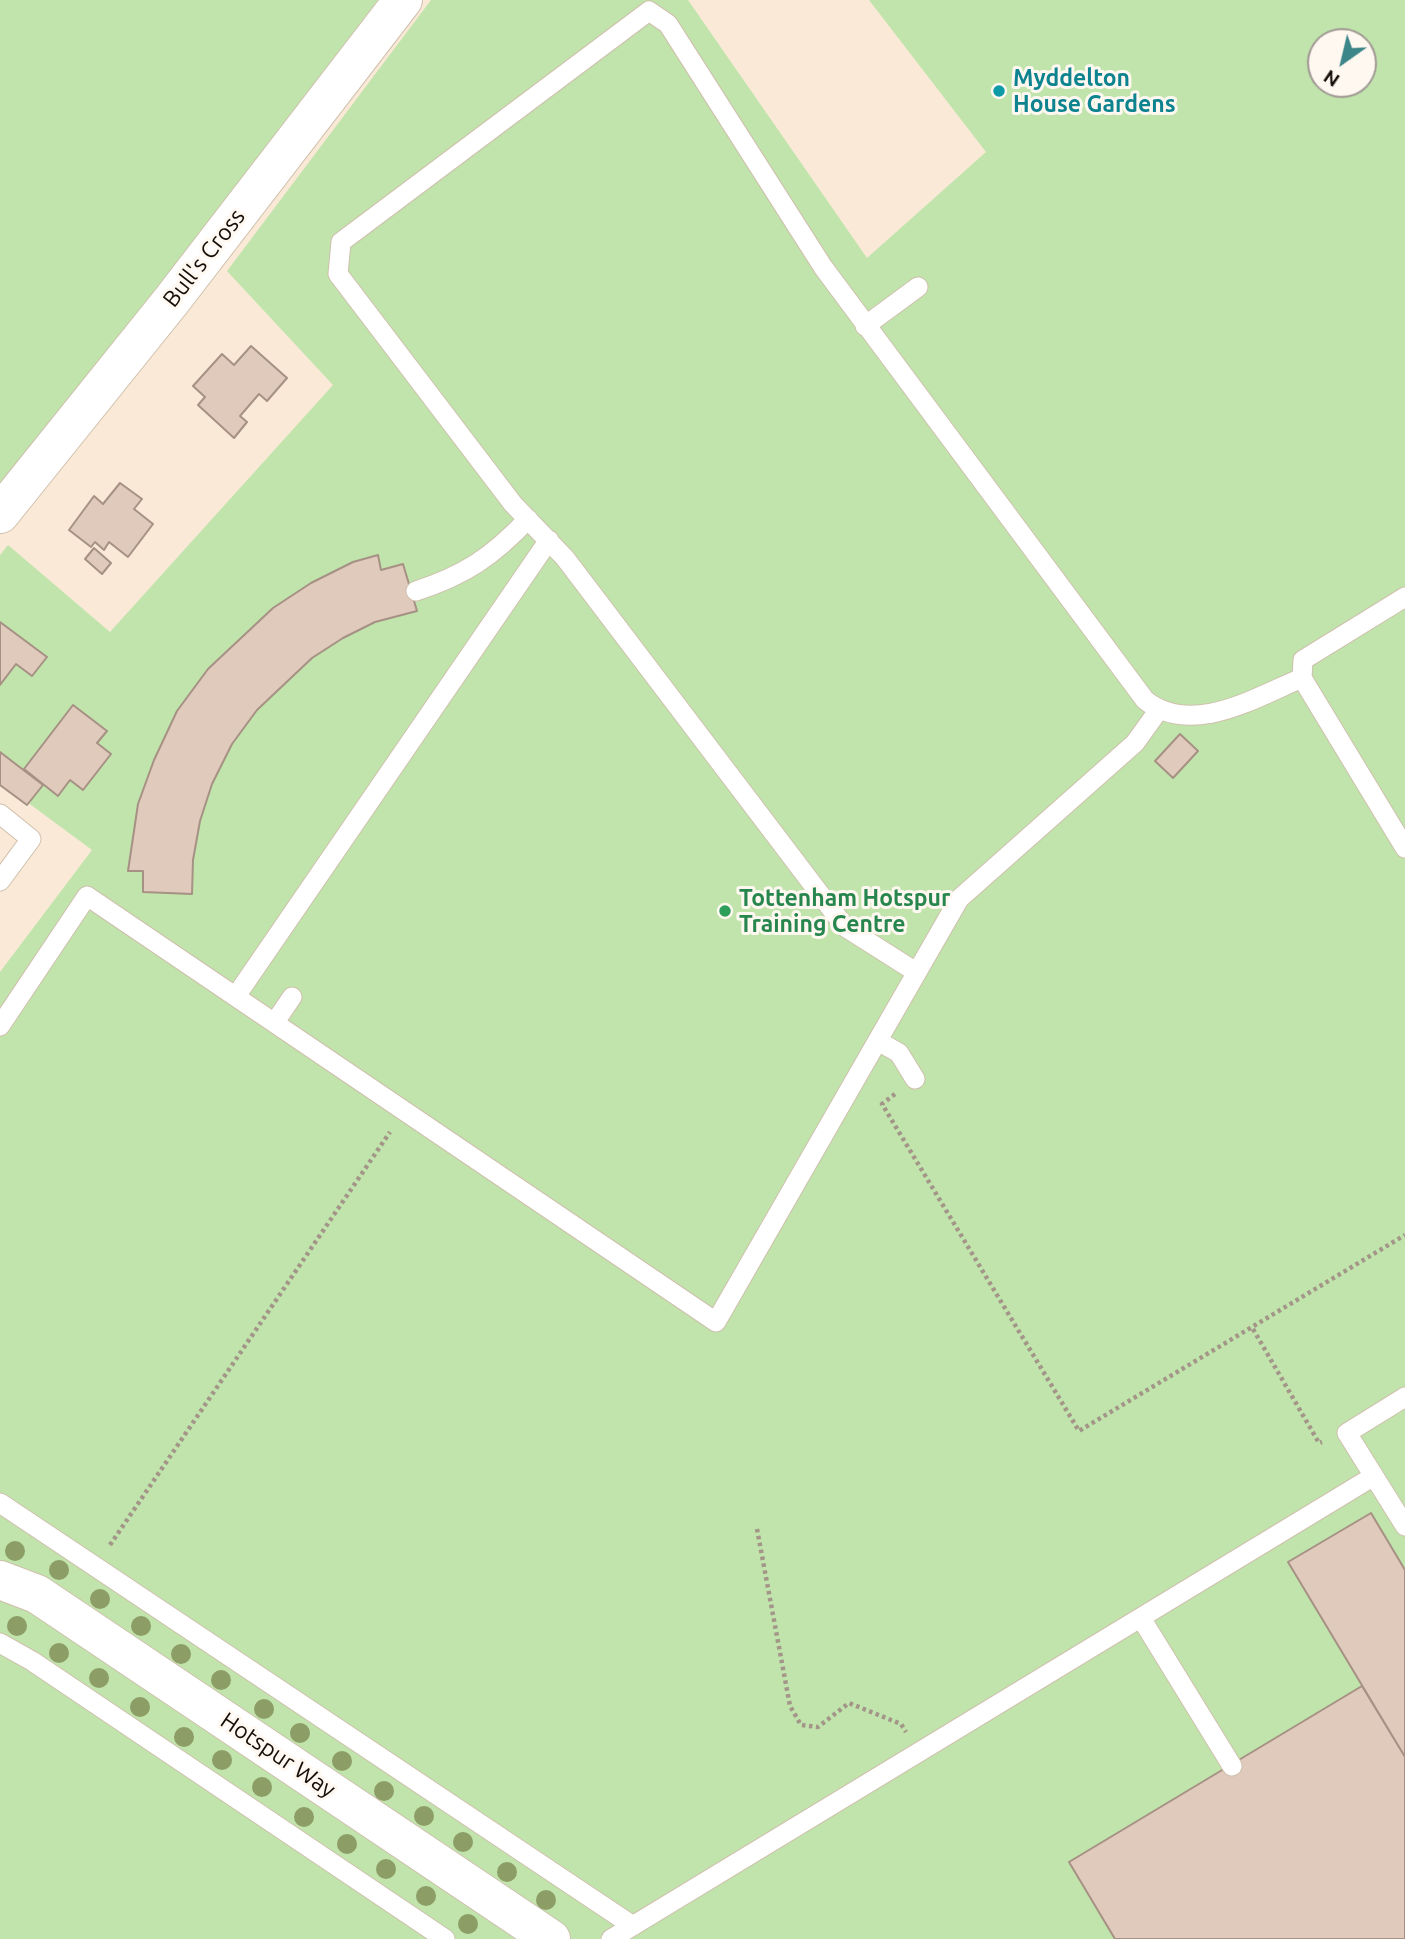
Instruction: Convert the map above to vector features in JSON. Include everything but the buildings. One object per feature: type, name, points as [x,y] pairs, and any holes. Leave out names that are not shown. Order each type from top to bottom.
[{"type":"street","name":"Bull's Cross","points":[[0,514],[172,300],[403,0]]},
{"type":"street","name":"Hotspur Way","points":[[0,1580],[37,1594],[65,1612],[551,1939]]},
{"type":"lane","points":[[916,972],[845,927],[549,540],[513,504],[338,274],[341,242],[649,11],[668,24],[823,267],[865,326],[1145,700],[1158,711],[1191,716],[1223,711],[1302,678]]},
{"type":"lane","points":[[865,326],[918,287]]},
{"type":"lane","points":[[416,591],[451,580],[478,565],[528,519]]},
{"type":"lane","points":[[236,996],[549,540]]},
{"type":"lane","points":[[1405,597],[1303,660],[1302,678],[1405,848]]},
{"type":"lane","points":[[0,1026],[87,896],[716,1322],[958,899],[1135,743],[1158,711]]},
{"type":"lane","points":[[0,814],[31,839],[0,881]]},
{"type":"lane","points":[[275,1022],[292,997]]},
{"type":"lane","points":[[878,1041],[899,1053],[915,1079]]},
{"type":"lane","points":[[1405,1397],[1347,1433],[1405,1526]]},
{"type":"lane","points":[[611,1939],[1374,1476]]},
{"type":"lane","points":[[0,1503],[633,1926]]},
{"type":"lane","points":[[1141,1618],[1232,1766]]},
{"type":"lane","points":[[0,1643],[32,1661],[445,1939]]},
{"type":"path","points":[[915,1079],[882,1104],[1080,1431],[1405,1235]]},
{"type":"path","points":[[96,1566],[404,1111]]},
{"type":"path","points":[[1253,1329],[1320,1443],[1347,1433]]},
{"type":"path","points":[[757,1529],[790,1706],[801,1725],[818,1727],[849,1703],[901,1724],[919,1754]]},
{"type":"green space","points":[[0,0],[378,0],[53,424],[0,486]]},
{"type":"green space","name":"Tottenham Hotspur Training Centre","points":[[431,0],[688,0],[867,258],[986,152],[869,0],[1405,0],[1405,1939],[0,1939],[0,972],[92,850],[0,782],[0,555],[8,545],[110,632],[333,385],[227,271]]},
{"type":"place","name":"Myddelton House Gardens","points":[[999,91]]},
{"type":"place","name":"Tottenham Hotspur Training Centre","points":[[725,911]]}]
